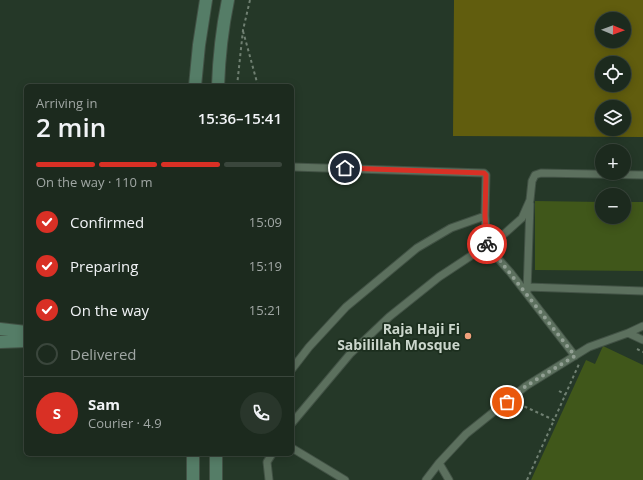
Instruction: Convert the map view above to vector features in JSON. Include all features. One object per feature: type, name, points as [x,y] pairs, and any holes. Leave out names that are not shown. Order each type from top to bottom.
[{"type":"main road","points":[[195,84],[206,0]]},
{"type":"main road","points":[[218,84],[222,35],[228,0]]},
{"type":"main road","points":[[0,329],[24,332]]},
{"type":"main road","points":[[0,342],[11,340],[24,341]]},
{"type":"main road","points":[[193,456],[193,480]]},
{"type":"main road","points":[[216,456],[216,480]]},
{"type":"lane","points":[[294,167],[484,173],[486,175],[485,216],[487,246],[527,291],[575,356]]},
{"type":"lane","points":[[527,291],[530,200],[532,181],[535,175],[541,173],[643,175]]},
{"type":"lane","points":[[294,420],[350,354],[389,317],[439,277],[504,234],[522,218],[530,200]]},
{"type":"lane","points":[[294,366],[309,347],[346,307],[417,248],[451,228],[485,216]]},
{"type":"lane","points":[[527,291],[643,291]]},
{"type":"lane","points":[[426,480],[439,463],[466,434],[526,386],[589,347],[643,326]]},
{"type":"lane","points":[[628,333],[643,340]]},
{"type":"lane","points":[[294,449],[345,480]]},
{"type":"lane","points":[[216,467],[222,456]]},
{"type":"lane","points":[[268,480],[267,462],[271,456]]},
{"type":"lane","points":[[439,463],[449,480]]},
{"type":"path","points":[[236,84],[243,30],[250,0]]},
{"type":"path","points":[[243,30],[257,84]]},
{"type":"path","points":[[636,349],[643,352]]},
{"type":"path","points":[[527,480],[580,362]]},
{"type":"path","points":[[559,391],[566,395]]},
{"type":"path","points":[[514,407],[519,404],[554,420]]},
{"type":"shaded area","points":[[454,0],[643,0],[643,137],[453,136]]},
{"type":"building","points":[[535,201],[595,202],[595,224],[631,224],[631,202],[643,202],[643,271],[535,270]]},
{"type":"building","points":[[603,346],[643,365],[643,480],[531,480],[586,360],[595,364]]},
{"type":"way so far","points":[[487,244],[487,246],[510,272],[575,356],[526,386],[507,402]]},
{"type":"place","name":"Raja Haji Fi Sabilillah Mosque","points":[[468,336]]},
{"type":"route","points":[[345,168],[484,173],[486,175],[485,216],[487,244]]}]
